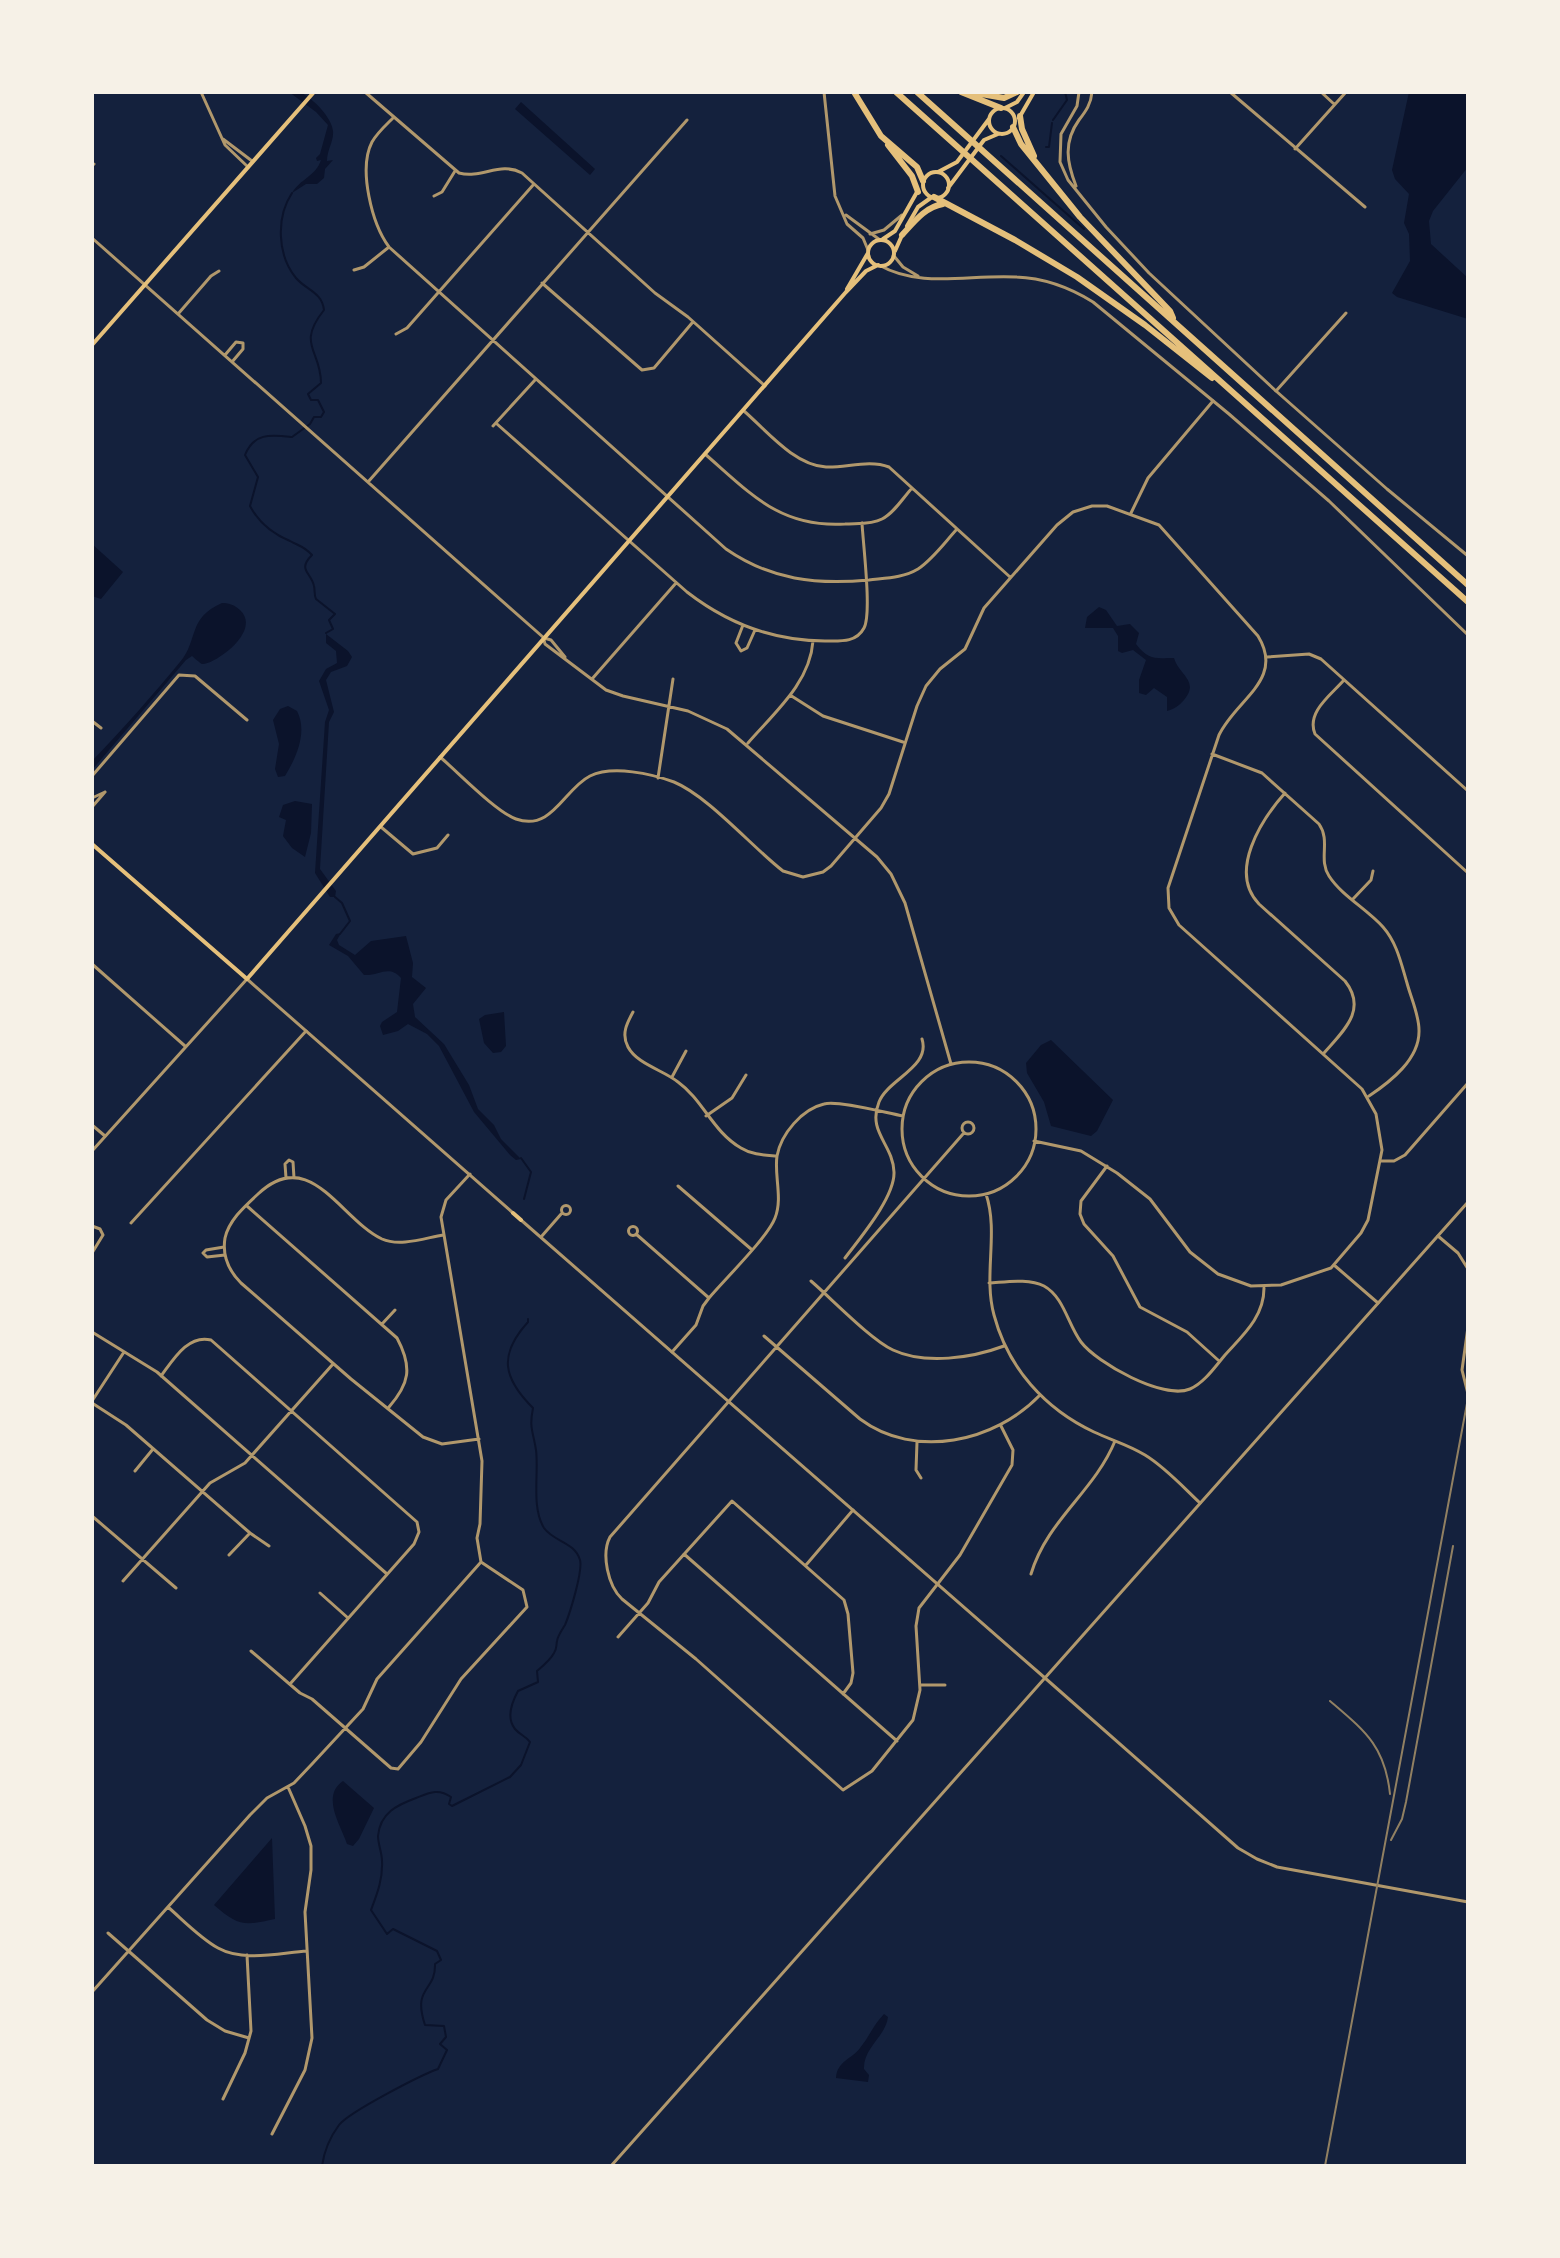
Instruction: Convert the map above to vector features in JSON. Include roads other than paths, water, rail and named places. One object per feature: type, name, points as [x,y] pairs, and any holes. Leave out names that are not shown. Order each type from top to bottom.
[{"type":"highway","points":[[854,92],[881,136],[912,176],[918,192]]},
{"type":"highway","points":[[896,92],[1468,602]]},
{"type":"highway","points":[[917,92],[1468,585]]},
{"type":"highway","points":[[961,92],[1003,108]]},
{"type":"highway","points":[[970,92],[1004,98],[1017,92]]},
{"type":"highway","points":[[1020,116],[1026,140],[1037,163]]},
{"type":"highway","points":[[1014,125],[1021,144],[1080,217],[1170,311],[1174,322]]},
{"type":"highway","points":[[881,136],[917,167],[923,183]]},
{"type":"highway","points":[[933,197],[1077,277],[1145,325],[1204,373],[1225,385]]},
{"type":"highway","points":[[902,235],[922,214],[936,205],[945,204]]},
{"type":"main road","points":[[846,292],[873,243],[895,231],[928,175],[952,167],[994,111],[1017,102],[1024,92]]},
{"type":"main road","points":[[92,844],[247,979],[846,292],[866,271],[888,263],[918,207],[933,197],[943,195],[984,140],[1008,132],[1034,92]]},
{"type":"main road","points":[[92,345],[312,94]]},
{"type":"main road","points":[[1003,108],[1014,115],[1014,125]]},
{"type":"main road","points":[[990,117],[992,128],[1000,133]]},
{"type":"main road","points":[[938,172],[947,178],[948,188]]},
{"type":"main road","points":[[923,183],[925,192],[933,197]]},
{"type":"main road","points":[[881,239],[891,244],[894,254]]},
{"type":"main road","points":[[868,251],[871,260],[879,265]]},
{"type":"main road","points":[[513,1213],[521,1220]]},
{"type":"street","points":[[201,92],[228,149],[248,167]]},
{"type":"street","points":[[365,92],[455,171],[474,175],[509,167],[522,173],[655,293],[765,386]]},
{"type":"street","points":[[824,92],[833,188],[847,224],[863,238],[868,251]]},
{"type":"street","points":[[1079,92],[1077,106],[1061,134],[1059,156],[1064,174],[1106,227],[1135,259],[1276,391],[1468,556]]},
{"type":"street","points":[[1078,190],[1069,166],[1068,145],[1075,126],[1090,105],[1092,92]]},
{"type":"street","points":[[1230,92],[1365,207]]},
{"type":"street","points":[[1321,92],[1334,104]]},
{"type":"street","points":[[1294,149],[1346,92]]},
{"type":"street","points":[[393,118],[372,141],[368,155],[371,211],[389,247],[726,549],[765,571],[808,582],[865,581],[894,578],[915,571],[957,529]]},
{"type":"street","points":[[368,482],[687,120]]},
{"type":"street","points":[[223,139],[253,161]]},
{"type":"street","points":[[434,196],[442,192],[455,171]]},
{"type":"street","points":[[396,334],[407,328],[534,184]]},
{"type":"street","points":[[870,234],[887,229],[908,210]]},
{"type":"street","points":[[843,213],[881,239]]},
{"type":"street","points":[[92,238],[544,638],[551,640],[591,679],[606,690],[623,696],[670,706],[715,722],[747,743],[856,838],[884,865],[901,893],[951,1064]]},
{"type":"street","points":[[354,270],[364,267],[389,247]]},
{"type":"street","points":[[894,254],[903,267],[921,278]]},
{"type":"street","points":[[879,265],[906,277],[1015,277],[1040,280],[1069,289],[1108,312],[1329,501],[1468,635]]},
{"type":"street","points":[[178,314],[219,271]]},
{"type":"street","points":[[542,283],[642,370],[654,368],[693,322]]},
{"type":"street","points":[[1276,391],[1346,313]]},
{"type":"street","points":[[225,355],[236,342],[243,343],[243,349],[232,362]]},
{"type":"street","points":[[535,380],[495,425],[698,601],[743,625],[779,637],[813,641],[844,641],[860,634],[867,618],[862,523]]},
{"type":"street","points":[[1131,514],[1148,478],[1213,401]]},
{"type":"street","points":[[744,411],[804,461],[827,467],[881,464],[889,467],[1011,577]]},
{"type":"street","points":[[705,454],[781,514],[817,524],[862,523],[884,518],[912,488]]},
{"type":"street","points":[[440,757],[506,814],[524,821],[549,815],[579,783],[598,773],[616,771],[658,778],[692,792],[780,869],[792,875],[810,876],[823,872],[856,838],[887,799],[926,686],[940,669],[965,649],[979,615],[1057,525],[1073,512],[1102,506],[1131,514],[1163,529],[1258,636],[1267,657],[1261,680],[1225,723],[1212,754],[1168,888],[1169,908],[1179,925],[1356,1081],[1368,1097],[1381,1131],[1382,1161],[1366,1225],[1334,1265],[1324,1273],[1264,1287],[1234,1281],[1203,1264],[1150,1199],[1107,1166],[1073,1148],[1034,1141]]},
{"type":"street","points":[[591,679],[676,583]]},
{"type":"street","points":[[743,625],[736,643],[741,651],[747,648],[755,629]]},
{"type":"street","points":[[747,743],[790,695],[808,669],[813,641]]},
{"type":"street","points":[[1267,657],[1314,655],[1468,791]]},
{"type":"street","points":[[92,776],[179,675],[198,678],[247,720]]},
{"type":"street","points":[[658,778],[673,679]]},
{"type":"street","points":[[1344,680],[1313,716],[1315,734],[1468,873]]},
{"type":"street","points":[[790,695],[823,716],[905,742]]},
{"type":"street","points":[[92,721],[101,728]]},
{"type":"street","points":[[1212,754],[1257,770],[1322,827],[1326,841],[1323,859],[1328,874],[1383,927],[1395,944],[1419,1030],[1413,1054],[1391,1081],[1368,1097]]},
{"type":"street","points":[[92,798],[105,792],[92,807]]},
{"type":"street","points":[[1285,793],[1261,825],[1248,864],[1246,881],[1259,904],[1345,981],[1352,991],[1355,1003],[1351,1020],[1324,1053]]},
{"type":"street","points":[[380,826],[413,854],[437,848],[448,835]]},
{"type":"street","points":[[1353,899],[1371,880],[1373,871]]},
{"type":"street","points":[[92,964],[187,1048]]},
{"type":"street","points":[[92,1151],[247,979],[513,1213]]},
{"type":"street","points":[[633,1012],[625,1033],[630,1050],[686,1088],[706,1116],[739,1147],[777,1156]]},
{"type":"street","points":[[131,1223],[306,1031]]},
{"type":"street","points":[[845,1258],[879,1209],[893,1182],[893,1164],[876,1127],[877,1112],[883,1094],[921,1056],[924,1046],[922,1039]]},
{"type":"street","points":[[672,1077],[686,1051]]},
{"type":"street","points":[[979,1063],[996,1068],[1011,1077],[1031,1105],[1035,1122],[1034,1141],[1027,1160],[1017,1175],[986,1194],[958,1195],[940,1189],[924,1179],[905,1147],[903,1116],[909,1099],[919,1084],[951,1064],[979,1063]]},
{"type":"street","points":[[706,1116],[732,1098],[746,1075]]},
{"type":"street","points":[[1382,1161],[1394,1161],[1405,1155],[1468,1083]]},
{"type":"street","points":[[672,1352],[696,1325],[709,1298],[769,1228],[777,1213],[777,1156],[784,1138],[795,1123],[824,1104],[903,1116]]},
{"type":"street","points":[[92,1125],[105,1136]]},
{"type":"street","points":[[963,1134],[608,1540],[606,1558],[614,1589],[843,1790],[872,1771],[916,1715],[920,1685],[917,1619],[923,1601],[960,1555],[1012,1465],[1013,1450],[1001,1426]]},
{"type":"street","points":[[286,1178],[285,1164],[289,1160],[293,1162],[294,1178]]},
{"type":"street","points":[[1107,1166],[1081,1201],[1080,1214],[1084,1224],[1113,1256],[1140,1307],[1187,1332],[1220,1361]]},
{"type":"street","points":[[251,1651],[397,1770],[416,1750],[461,1679],[527,1607],[523,1590],[481,1562],[477,1538],[483,1481],[479,1439],[441,1217],[443,1205],[470,1174]]},
{"type":"street","points":[[443,1235],[400,1242],[382,1239],[320,1187],[286,1178],[272,1183],[246,1205],[230,1227],[224,1247],[228,1266],[237,1279],[423,1437],[435,1443],[448,1444],[479,1439]]},
{"type":"street","points":[[678,1186],[751,1249]]},
{"type":"street","points":[[986,1194],[992,1213],[989,1283],[993,1312],[1005,1346],[1022,1375],[1040,1395],[1078,1424],[1148,1457],[1200,1503]]},
{"type":"street","points":[[611,2166],[1468,1202]]},
{"type":"street","points":[[246,1205],[382,1324],[400,1344],[407,1377],[403,1391],[389,1407]]},
{"type":"street","points":[[541,1237],[562,1213]]},
{"type":"street","points":[[521,1220],[1238,1848],[1277,1867],[1468,1902]]},
{"type":"street","points":[[92,1226],[100,1229],[103,1235],[92,1253]]},
{"type":"street","points":[[636,1234],[709,1298]]},
{"type":"street","points":[[1438,1236],[1458,1253],[1468,1269]]},
{"type":"street","points":[[224,1247],[206,1250],[203,1254],[207,1257],[225,1255]]},
{"type":"street","points":[[1334,1265],[1378,1303]]},
{"type":"street","points":[[811,1281],[897,1352],[941,1358],[964,1357],[1005,1346]]},
{"type":"street","points":[[989,1283],[1030,1282],[1047,1288],[1056,1297],[1077,1336],[1091,1353],[1109,1365],[1162,1389],[1178,1392],[1193,1387],[1257,1317],[1264,1287]]},
{"type":"street","points":[[382,1324],[395,1310]]},
{"type":"street","points":[[1468,1327],[1462,1365],[1468,1394]]},
{"type":"street","points":[[92,1332],[161,1376],[387,1574]]},
{"type":"street","points":[[764,1336],[867,1425],[892,1437],[917,1442],[973,1436],[1001,1426],[1020,1414],[1040,1395]]},
{"type":"street","points":[[161,1376],[188,1344],[196,1339],[207,1339],[414,1517],[418,1528],[416,1541],[290,1684]]},
{"type":"street","points":[[124,1352],[92,1402],[126,1425],[269,1546]]},
{"type":"street","points":[[123,1581],[214,1479],[240,1467],[252,1456],[333,1363]]},
{"type":"street","points":[[1031,1574],[1047,1535],[1096,1478],[1115,1441]]},
{"type":"street","points":[[917,1442],[916,1470],[921,1478]]},
{"type":"street","points":[[135,1471],[153,1449]]},
{"type":"street","points":[[618,1637],[648,1603],[656,1585],[732,1501],[841,1596],[848,1609],[853,1673],[851,1683],[843,1694]]},
{"type":"street","points":[[806,1565],[854,1510]]},
{"type":"street","points":[[92,1516],[176,1588]]},
{"type":"street","points":[[229,1555],[250,1533]]},
{"type":"street","points":[[684,1554],[898,1741]]},
{"type":"street","points":[[92,1992],[250,1815],[267,1798],[302,1776],[346,1728],[363,1709],[377,1679],[481,1562]]},
{"type":"street","points":[[320,1593],[348,1618]]},
{"type":"street","points":[[920,1685],[945,1685]]},
{"type":"street","points":[[272,2134],[302,2078],[312,2038],[305,1912],[311,1846],[288,1787]]},
{"type":"street","points":[[168,1907],[217,1948],[247,1955],[307,1951]]},
{"type":"street","points":[[108,1933],[212,2024],[249,2038]]},
{"type":"street","points":[[223,2099],[249,2038],[251,2019],[247,1955]]},
{"type":"water","points":[[289,92],[301,93],[316,104],[326,115],[333,131],[327,161],[333,160],[325,169],[324,178],[317,184],[306,184],[292,193],[319,165],[321,160],[317,161],[316,158],[328,125]]},
{"type":"water","points":[[1409,92],[1464,92],[1468,95],[1468,167],[1433,211],[1429,221],[1431,244],[1468,278],[1468,319],[1392,293],[1410,261],[1409,234],[1404,223],[1409,194],[1395,179],[1392,170]]},
{"type":"water","points":[[521,102],[595,169],[590,175],[515,109]]},
{"type":"water","points":[[92,544],[123,572],[101,599],[92,596]]},
{"type":"water","points":[[222,603],[240,610],[245,619],[241,637],[215,660],[202,664],[192,656],[186,660],[92,770],[92,761],[186,654],[203,615]]},
{"type":"water","points":[[1099,607],[1106,610],[1117,626],[1130,624],[1139,633],[1136,644],[1145,653],[1153,657],[1174,658],[1190,688],[1178,706],[1167,711],[1167,697],[1154,688],[1146,695],[1139,693],[1139,680],[1146,660],[1133,650],[1118,651],[1118,636],[1113,628],[1085,628],[1087,617]]},
{"type":"water","points":[[326,634],[352,657],[347,666],[331,672],[326,680],[334,712],[329,722],[320,869],[336,891],[335,897],[330,897],[315,873],[325,722],[329,710],[319,681],[326,669],[337,663],[336,651],[326,643]]},
{"type":"water","points":[[288,706],[297,711],[301,736],[289,769],[285,776],[278,777],[275,769],[279,744],[273,720],[280,709]]},
{"type":"water","points":[[295,801],[312,804],[311,833],[305,857],[292,848],[283,836],[286,820],[279,817],[283,805]]},
{"type":"water","points":[[341,933],[337,940],[339,945],[355,955],[371,941],[406,936],[413,963],[412,977],[426,988],[413,1004],[415,1017],[444,1044],[469,1085],[478,1109],[521,1159],[516,1160],[510,1155],[474,1112],[439,1046],[427,1034],[408,1024],[383,1035],[382,1022],[397,1012],[401,978],[388,971],[364,975],[348,956],[329,945],[336,934]]},
{"type":"water","points":[[504,1012],[506,1046],[501,1052],[493,1053],[484,1043],[479,1019]]},
{"type":"water","points":[[1051,1040],[1113,1100],[1097,1131],[1091,1136],[1051,1126],[1044,1102],[1027,1073],[1026,1063],[1041,1045]]},
{"type":"water","points":[[343,1781],[374,1808],[353,1846],[347,1844],[334,1811],[333,1794]]},
{"type":"water","points":[[272,1838],[275,1919],[256,1923],[236,1921],[214,1905]]},
{"type":"water","points":[[884,2014],[888,2017],[886,2024],[865,2062],[868,2082],[836,2078],[842,2064],[857,2052]]},
{"type":"waterway","points":[[1053,120],[1067,100],[1065,92]]},
{"type":"waterway","points":[[1046,147],[1049,147],[1052,123]]},
{"type":"waterway","points":[[1001,156],[1084,229]]},
{"type":"waterway","points":[[292,193],[283,213],[282,247],[296,278],[323,304],[324,310],[316,322],[311,340],[321,383],[308,394],[311,400],[318,400],[324,412],[292,437],[271,436],[253,442],[245,455],[258,477],[250,506],[254,512],[272,531],[312,555],[305,568],[315,597],[335,614],[329,620],[333,629],[326,633]]},
{"type":"waterway","points":[[335,897],[342,903],[350,921],[340,934]]},
{"type":"waterway","points":[[521,1158],[531,1172],[524,1199]]},
{"type":"waterway","points":[[322,2166],[333,2134],[345,2119],[438,2069],[447,2050],[440,2044],[446,2037],[444,2026],[425,2025],[421,2003],[432,1980],[435,1964],[441,1960],[437,1951],[393,1929],[387,1934],[371,1910],[382,1874],[378,1836],[382,1821],[396,1807],[429,1793],[446,1794],[451,1797],[449,1804],[452,1806],[510,1777],[521,1765],[530,1742],[512,1725],[512,1705],[518,1691],[538,1682],[537,1671],[555,1652],[576,1592],[580,1560],[574,1549],[548,1533],[540,1520],[536,1450],[531,1425],[533,1408],[515,1387],[508,1366],[512,1345],[528,1319]]},
{"type":"railway","points":[[1325,2166],[1468,1398]]},
{"type":"railway","points":[[1391,1840],[1402,1819],[1406,1802],[1453,1546]]},
{"type":"railway","points":[[1330,1701],[1363,1731],[1378,1751],[1390,1794]]}]
